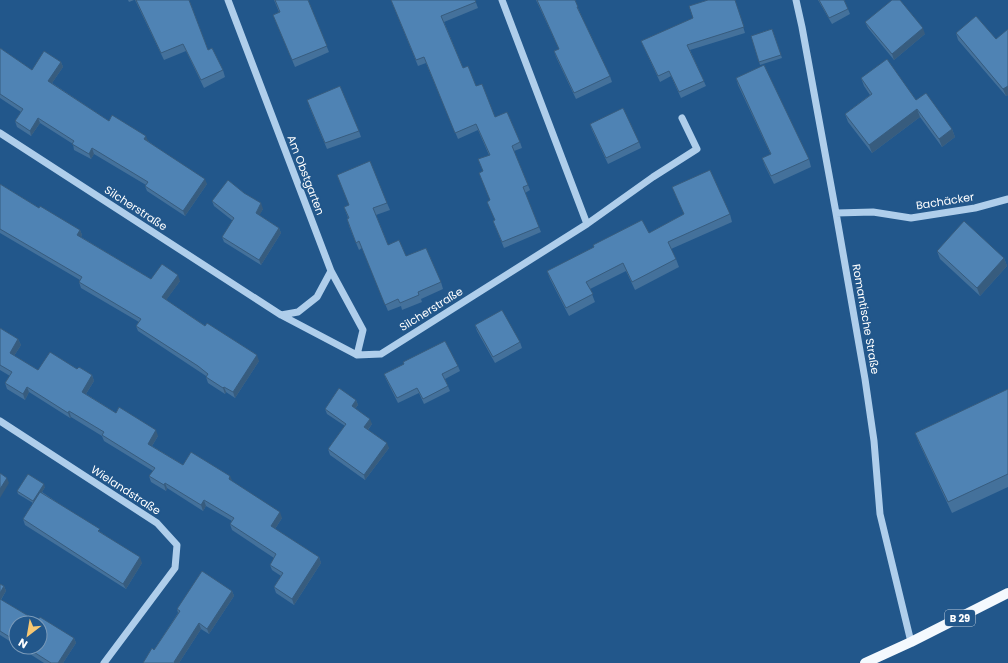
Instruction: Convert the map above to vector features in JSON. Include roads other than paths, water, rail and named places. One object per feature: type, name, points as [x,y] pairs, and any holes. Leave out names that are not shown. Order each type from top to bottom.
[{"type":"main road","name":"B 29","points":[[866,663],[1008,593]]},
{"type":"street","name":"Am Obstgarten","points":[[228,0],[331,271],[363,330],[357,355]]},
{"type":"street","points":[[502,0],[587,224]]},
{"type":"street","name":"Romantische Straße","points":[[796,0],[836,213],[872,425],[880,514],[911,642]]},
{"type":"street","name":"Silcherstraße","points":[[0,133],[281,315],[357,355],[381,354],[587,224],[697,149],[682,118]]},
{"type":"street","name":"Bachäcker","points":[[836,213],[873,212],[912,218],[975,208],[1008,199]]},
{"type":"street","points":[[281,315],[298,312],[317,297],[331,271]]},
{"type":"street","name":"Wielandstraße","points":[[0,421],[157,522],[177,545],[175,568],[104,663]]}]
